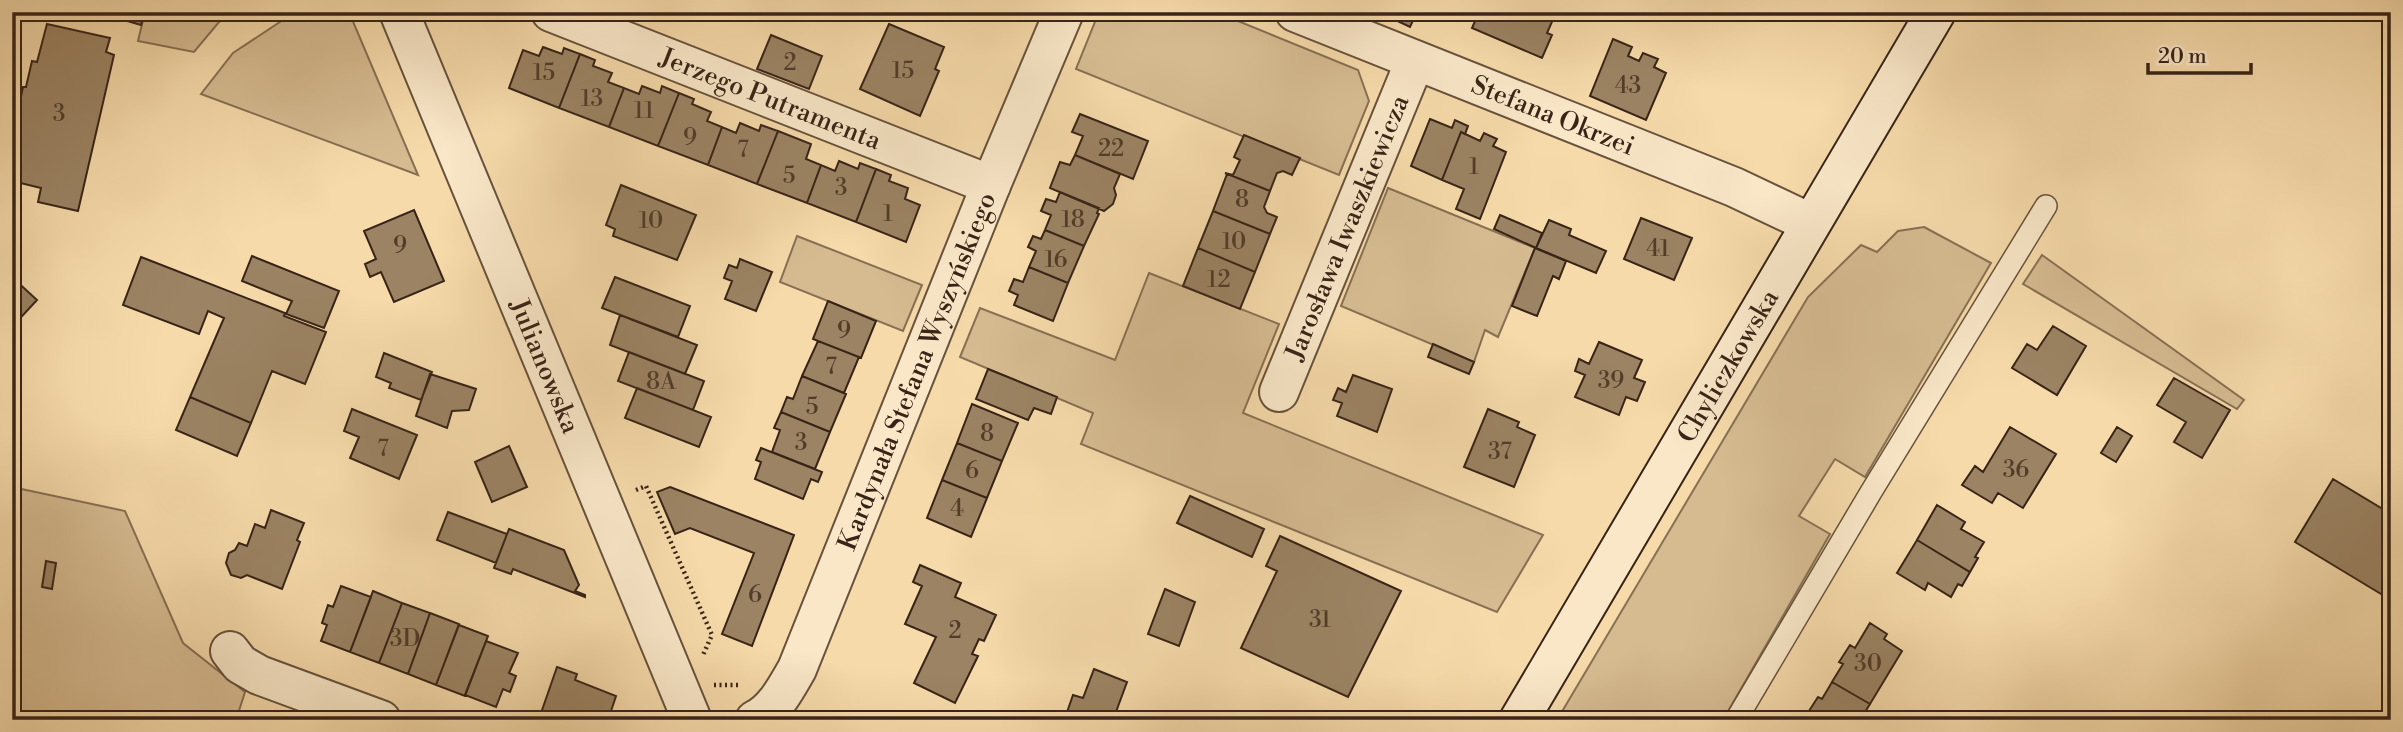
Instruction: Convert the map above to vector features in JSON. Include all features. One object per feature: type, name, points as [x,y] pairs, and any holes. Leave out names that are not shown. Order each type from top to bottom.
[{"type":"street","name":"Julianowska","points":[[400,12],[692,720]]},
{"type":"street","name":"Jerzego Putramenta","points":[[551,12],[991,185]]},
{"type":"street","name":"Kardynała Stefana Wyszyńskiego","points":[[754,702],[764,715],[786,689],[797,669],[991,185],[1064,12]]},
{"type":"street","name":"Stefana Okrzei","points":[[1295,12],[1734,187],[1811,223]]},
{"type":"street","name":"Chyliczkowska","points":[[1519,720],[1936,12]]},
{"type":"street","name":"Jarosława Iwaszkiewicza","points":[[1279,392],[1415,61]]},
{"type":"street","points":[[230,651],[240,664],[259,675],[381,720]]},
{"type":"lane","points":[[1736,720],[1871,492],[2046,206]]},
{"type":"path","points":[[603,503],[646,486],[712,635],[700,663]]},
{"type":"path","points":[[706,685],[754,702]]},
{"type":"shaded area","points":[[145,12],[235,12],[219,22],[194,52],[138,41]]},
{"type":"shaded area","points":[[295,12],[349,12],[418,175],[201,94],[233,53]]},
{"type":"shaded area","points":[[1099,12],[1216,12],[1358,70],[1369,101],[1339,175],[1076,69]]},
{"type":"shaded area","points":[[1388,188],[1535,248],[1498,337],[1485,330],[1474,362],[1341,306]]},
{"type":"shaded area","points":[[1924,227],[1991,263],[1865,477],[1835,459],[1799,516],[1830,534],[1723,720],[1557,720],[1808,297],[1861,245],[1877,252],[1898,231]]},
{"type":"shaded area","points":[[797,236],[922,285],[903,331],[780,282]]},
{"type":"shaded area","points":[[2042,255],[2244,400],[2237,409],[2023,284]]},
{"type":"shaded area","points":[[1149,273],[1279,324],[1243,413],[1543,535],[1497,612],[1081,444],[1093,413],[960,357],[980,308],[1115,360]]},
{"type":"shaded area","points":[[12,487],[125,511],[183,643],[245,692],[236,720],[12,720]]},
{"type":"building","points":[[96,12],[145,12],[141,25]]},
{"type":"building","points":[[712,12],[735,12],[733,20]]},
{"type":"building","points":[[1394,12],[1417,12],[1410,27],[1391,18]]},
{"type":"building","points":[[1479,12],[1552,12],[1561,16],[1559,19],[1554,17],[1547,33],[1552,35],[1542,58],[1472,28]]},
{"type":"building","points":[[47,24],[110,38],[106,52],[114,55],[78,211],[38,202],[41,188],[12,181],[12,139],[23,87],[26,87],[32,61],[37,62]]},
{"type":"building","points":[[889,24],[944,47],[935,69],[939,71],[920,116],[860,89]]},
{"type":"building","points":[[771,35],[822,56],[809,89],[757,69]]},
{"type":"building","points":[[1613,39],[1632,47],[1628,56],[1639,61],[1643,53],[1658,59],[1654,67],[1666,73],[1646,120],[1590,96]]},
{"type":"building","points":[[543,47],[562,54],[564,48],[580,54],[559,108],[509,88],[523,50],[539,56]]},
{"type":"building","points":[[580,54],[595,60],[593,66],[612,73],[608,82],[624,88],[609,127],[559,108]]},
{"type":"building","points":[[642,86],[660,93],[662,86],[679,93],[658,146],[609,127],[624,88],[639,94]]},
{"type":"building","points":[[679,93],[694,99],[692,104],[711,112],[707,121],[722,127],[708,165],[658,146]]},
{"type":"building","points":[[1080,114],[1148,141],[1133,179],[1075,155],[1083,136],[1072,132]]},
{"type":"building","points":[[1430,119],[1452,128],[1455,120],[1468,126],[1465,134],[1461,132],[1442,180],[1411,166]]},
{"type":"building","points":[[740,123],[759,131],[761,125],[778,131],[757,184],[708,165],[722,127],[736,133]]},
{"type":"building","points":[[778,131],[811,144],[806,159],[821,165],[807,203],[757,184]]},
{"type":"building","points":[[1461,132],[1480,141],[1484,133],[1497,139],[1493,146],[1506,152],[1480,219],[1456,209],[1464,189],[1442,180]]},
{"type":"building","points":[[1244,135],[1300,158],[1292,175],[1283,171],[1277,173],[1270,191],[1225,173],[1233,175],[1240,160],[1234,157]]},
{"type":"building","points":[[1075,155],[1120,174],[1114,188],[1116,195],[1113,204],[1104,211],[1050,188],[1060,162],[1070,165]]},
{"type":"building","points":[[839,161],[858,169],[860,163],[876,169],[856,222],[807,203],[821,165],[835,171]]},
{"type":"building","points":[[876,169],[891,175],[889,181],[908,188],[905,199],[920,205],[906,242],[856,222]]},
{"type":"building","points":[[1225,173],[1270,191],[1264,207],[1267,213],[1277,217],[1270,234],[1213,211],[1227,174]]},
{"type":"building","points":[[621,185],[696,215],[677,260],[613,236],[615,229],[606,225]]},
{"type":"building","points":[[1060,192],[1099,208],[1099,214],[1084,246],[1045,230],[1051,215],[1041,211],[1046,199],[1056,202]]},
{"type":"building","points":[[414,210],[444,281],[394,302],[381,272],[370,277],[365,264],[376,259],[364,231]]},
{"type":"building","points":[[1213,211],[1270,234],[1255,272],[1198,248]]},
{"type":"building","points":[[1500,215],[1542,233],[1536,248],[1494,229]]},
{"type":"building","points":[[1641,218],[1692,238],[1674,280],[1624,259]]},
{"type":"building","points":[[1549,220],[1571,229],[1569,235],[1606,251],[1596,273],[1536,248]]},
{"type":"building","points":[[1045,230],[1084,246],[1068,283],[1029,267],[1036,251],[1028,247],[1033,236],[1041,239]]},
{"type":"building","points":[[1198,248],[1255,272],[1240,309],[1183,286]]},
{"type":"building","points":[[1535,248],[1566,261],[1559,279],[1553,276],[1537,316],[1512,306]]},
{"type":"building","points":[[252,256],[339,291],[324,328],[286,314],[292,301],[242,281]]},
{"type":"building","points":[[141,257],[285,313],[284,316],[326,332],[305,384],[272,371],[251,423],[190,397],[224,318],[208,311],[199,334],[123,305]]},
{"type":"building","points":[[740,259],[772,272],[756,311],[725,299],[732,281],[724,278],[729,265],[737,268]]},
{"type":"building","points":[[1029,267],[1068,283],[1053,321],[1014,305],[1018,295],[1009,291],[1014,279],[1023,282]]},
{"type":"building","points":[[12,277],[37,300],[12,327]]},
{"type":"building","points":[[615,277],[690,306],[678,337],[602,308]]},
{"type":"building","points":[[828,301],[876,321],[861,358],[813,339]]},
{"type":"building","points":[[620,315],[697,345],[685,374],[610,345]]},
{"type":"building","points":[[2053,326],[2086,346],[2057,395],[2012,368],[2027,344],[2037,350]]},
{"type":"building","points":[[818,341],[859,357],[844,393],[802,376]]},
{"type":"building","points":[[1599,342],[1642,360],[1634,378],[1645,382],[1637,401],[1626,397],[1619,415],[1575,397],[1585,375],[1575,371],[1579,359],[1589,364]]},
{"type":"building","points":[[1433,344],[1474,362],[1469,374],[1428,357]]},
{"type":"building","points":[[629,352],[704,381],[693,410],[618,381]]},
{"type":"building","points":[[384,353],[432,372],[421,400],[389,388],[391,383],[376,377]]},
{"type":"building","points":[[988,369],[1057,397],[1051,414],[1034,408],[1028,420],[976,399]]},
{"type":"building","points":[[430,374],[476,389],[469,410],[452,411],[447,428],[416,416]]},
{"type":"building","points":[[1353,375],[1392,389],[1377,432],[1337,416],[1342,403],[1333,400],[1338,388],[1346,392]]},
{"type":"building","points":[[802,376],[846,394],[830,432],[781,412],[787,397],[793,399]]},
{"type":"building","points":[[2174,378],[2230,410],[2202,458],[2174,442],[2186,422],[2157,405]]},
{"type":"building","points":[[637,388],[711,417],[699,447],[625,418]]},
{"type":"building","points":[[190,397],[251,423],[237,456],[176,430]]},
{"type":"building","points":[[972,404],[1018,423],[1002,461],[957,443]]},
{"type":"building","points":[[352,409],[417,435],[399,479],[350,458],[359,437],[344,431]]},
{"type":"building","points":[[1488,409],[1519,422],[1517,427],[1535,435],[1514,487],[1464,467]]},
{"type":"building","points":[[781,412],[830,432],[815,469],[772,452],[780,430],[774,428]]},
{"type":"building","points":[[2010,427],[2056,454],[2023,508],[1998,493],[1992,503],[1962,485],[1975,466],[1983,472]]},
{"type":"building","points":[[2117,427],[2132,436],[2116,462],[2101,453]]},
{"type":"building","points":[[957,443],[1002,461],[987,498],[942,480]]},
{"type":"building","points":[[509,446],[527,487],[492,502],[475,462]]},
{"type":"building","points":[[761,448],[822,472],[818,482],[811,479],[803,499],[755,479],[761,462],[756,460]]},
{"type":"building","points":[[2333,479],[2391,514],[2391,600],[2295,542]]},
{"type":"building","points":[[942,480],[987,498],[971,537],[927,518]]},
{"type":"building","points":[[670,487],[794,535],[752,646],[722,634],[754,553],[690,528],[675,534],[657,492]]},
{"type":"building","points":[[1190,496],[1264,529],[1252,557],[1177,523]]},
{"type":"building","points":[[1937,505],[1965,522],[1961,529],[1984,542],[1970,572],[1917,540]]},
{"type":"building","points":[[271,510],[304,523],[297,540],[300,542],[282,589],[247,575],[241,578],[231,575],[226,563],[229,553],[235,550],[239,543],[247,546],[255,524],[265,528]]},
{"type":"building","points":[[448,512],[507,534],[496,563],[437,540]]},
{"type":"building","points":[[509,529],[564,550],[579,585],[575,591],[585,597],[513,569],[511,574],[494,568]]},
{"type":"building","points":[[1280,536],[1401,591],[1348,697],[1241,648],[1277,571],[1266,566]]},
{"type":"building","points":[[1917,540],[1970,572],[1962,586],[1958,584],[1951,597],[1928,583],[1925,590],[1897,573]]},
{"type":"building","points":[[46,561],[56,563],[52,589],[42,587]]},
{"type":"building","points":[[920,565],[961,583],[955,597],[996,615],[984,641],[979,639],[972,654],[978,656],[955,703],[914,683],[936,637],[905,624],[922,586],[913,582]]},
{"type":"building","points":[[341,586],[371,597],[350,652],[321,641],[327,625],[322,623],[328,605],[333,607]]},
{"type":"building","points":[[1165,589],[1195,602],[1179,646],[1148,634]]},
{"type":"building","points":[[373,591],[402,603],[379,663],[350,652]]},
{"type":"building","points":[[402,603],[430,613],[408,674],[379,663]]},
{"type":"building","points":[[430,613],[459,624],[436,685],[408,674]]},
{"type":"building","points":[[1870,623],[1887,634],[1884,639],[1902,651],[1870,704],[1832,682],[1843,664],[1839,662],[1850,645],[1855,648]]},
{"type":"building","points":[[459,625],[488,636],[465,696],[436,685]]},
{"type":"building","points":[[486,641],[518,653],[509,673],[516,676],[510,692],[503,689],[496,707],[465,695]]},
{"type":"building","points":[[557,667],[577,674],[575,680],[616,696],[608,720],[550,720],[540,716]]},
{"type":"building","points":[[1094,669],[1127,682],[1113,720],[1065,718],[1073,695],[1083,698]]},
{"type":"building","points":[[1832,682],[1870,704],[1860,720],[1811,720],[1807,714],[1818,697],[1822,699]]}]
